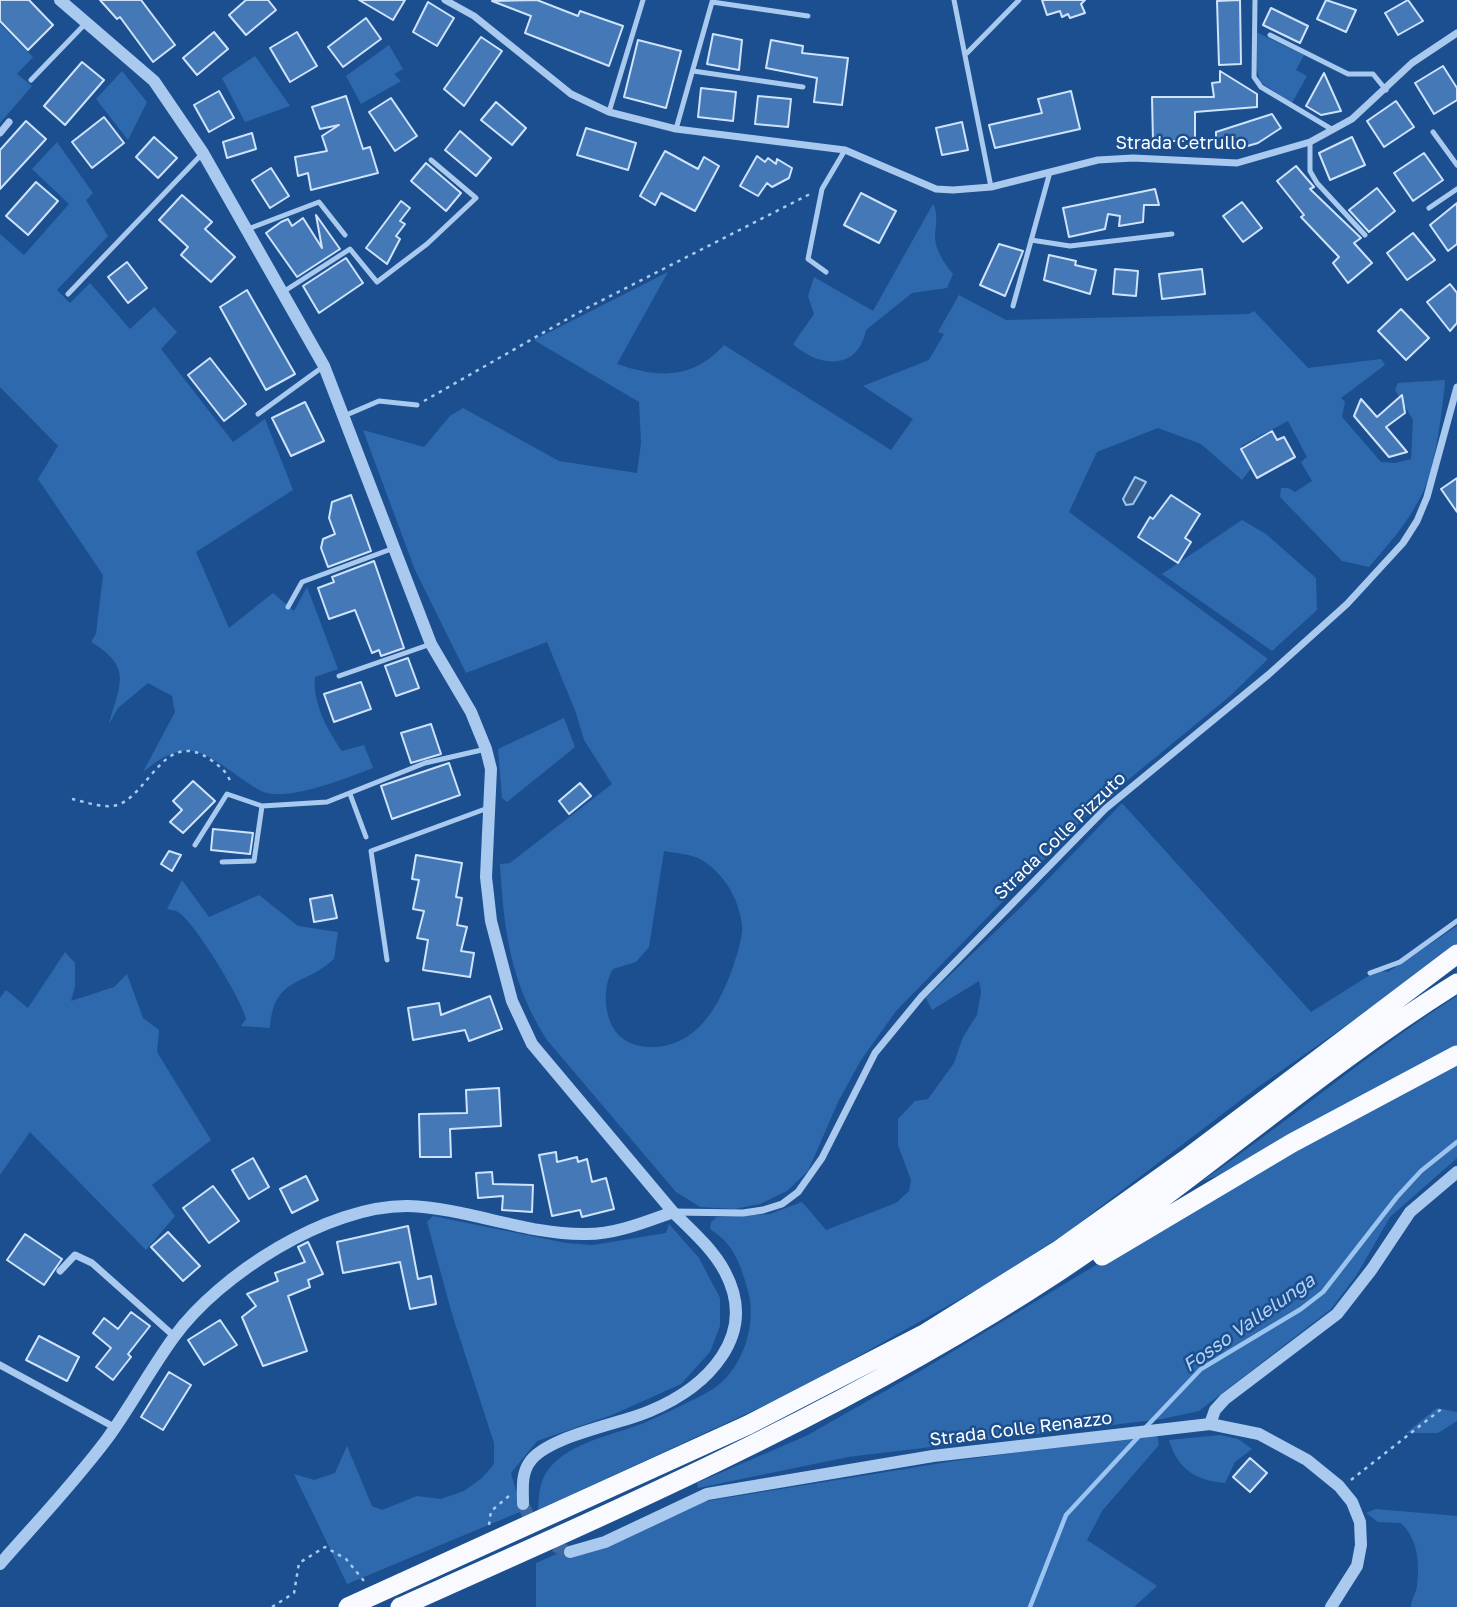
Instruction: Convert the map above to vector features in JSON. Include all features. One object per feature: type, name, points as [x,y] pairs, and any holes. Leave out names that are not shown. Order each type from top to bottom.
[{"type":"highway","points":[[348,1607],[748,1425],[880,1359],[1060,1250],[1398,1001],[1457,954]]},
{"type":"highway","points":[[1398,1001],[1457,970]]},
{"type":"highway","points":[[400,1607],[757,1444],[915,1360],[1062,1270],[1222,1155],[1381,1034],[1457,983]]},
{"type":"highway","points":[[757,1444],[788,1434],[919,1367],[1257,1163],[1457,1055]]},
{"type":"street","points":[[60,0],[154,81],[203,153],[324,366],[431,644],[471,712],[486,749],[491,769],[486,877],[491,920],[512,1001],[532,1044],[673,1212],[698,1236],[725,1272],[737,1302],[736,1328],[726,1355],[700,1381],[652,1411],[546,1447],[529,1461],[523,1477],[523,1498]]},
{"type":"street","name":"Strada Cetrullo","points":[[445,0],[474,16],[571,94],[609,112],[676,130],[845,150],[873,159],[936,189],[991,187],[1117,158],[1237,163],[1310,142],[1333,130],[1386,90],[1412,63],[1457,33]]},
{"type":"street","points":[[0,133],[9,122]]},
{"type":"street","name":"Strada Colle Pizzuto","points":[[673,1212],[743,1213],[763,1210],[782,1204],[799,1192],[822,1158],[875,1053],[921,997],[1105,809],[1268,675],[1347,604],[1403,543],[1417,521],[1427,497],[1457,387]]},
{"type":"street","points":[[1210,1424],[1214,1410],[1225,1399],[1337,1314],[1373,1269],[1410,1212],[1457,1172]]},
{"type":"street","points":[[0,1564],[114,1427],[174,1336],[206,1300],[237,1276],[300,1237],[363,1211],[405,1206],[426,1207],[564,1233],[586,1234],[625,1228],[673,1212]]},
{"type":"street","points":[[60,1271],[75,1255],[92,1263],[174,1336]]},
{"type":"street","points":[[0,1365],[114,1427]]},
{"type":"street","name":"Strada Colle Renazzo","points":[[570,1552],[605,1542],[708,1494],[933,1456],[1210,1424],[1259,1434],[1307,1460],[1352,1502],[1360,1522],[1361,1545],[1357,1566],[1331,1607]]},
{"type":"lane","points":[[609,112],[643,0]]},
{"type":"lane","points":[[954,0],[967,53],[991,187]]},
{"type":"lane","points":[[967,53],[1018,0]]},
{"type":"lane","points":[[1255,0],[1254,77],[1261,87],[1333,130]]},
{"type":"lane","points":[[676,130],[712,1],[808,16]]},
{"type":"lane","points":[[31,80],[85,24]]},
{"type":"lane","points":[[1270,35],[1348,74],[1373,74],[1386,90]]},
{"type":"lane","points":[[693,71],[803,87]]},
{"type":"lane","points":[[1433,132],[1457,165]]},
{"type":"lane","points":[[1310,142],[1310,171],[1317,183],[1365,236]]},
{"type":"lane","points":[[826,272],[808,259],[822,189],[845,150]]},
{"type":"lane","points":[[68,294],[203,153]]},
{"type":"lane","points":[[283,292],[350,249],[377,282],[427,244],[476,198],[431,160]]},
{"type":"lane","points":[[1013,306],[1050,172]]},
{"type":"lane","points":[[1429,208],[1457,189]]},
{"type":"lane","points":[[248,229],[318,202],[345,235]]},
{"type":"lane","points":[[1031,240],[1070,246],[1172,234]]},
{"type":"lane","points":[[258,414],[324,366]]},
{"type":"lane","points":[[344,416],[379,401],[417,405]]},
{"type":"lane","points":[[288,607],[302,582],[394,548]]},
{"type":"lane","points":[[339,676],[431,644]]},
{"type":"lane","points":[[195,845],[227,794],[262,806],[327,802],[425,763],[486,749]]},
{"type":"lane","points":[[349,794],[366,837]]},
{"type":"lane","points":[[222,862],[254,861],[262,806]]},
{"type":"lane","points":[[387,960],[371,851],[491,807]]},
{"type":"lane","points":[[1370,972],[1400,962],[1457,921]]},
{"type":"path","points":[[417,405],[583,310],[686,259],[792,201],[822,189]]},
{"type":"path","points":[[72,799],[102,805],[119,805],[167,759],[181,752],[192,751],[207,757],[229,776],[231,784],[227,794]]},
{"type":"path","points":[[1340,1488],[1444,1407]]},
{"type":"path","points":[[488,1530],[491,1511],[505,1497],[523,1498]]},
{"type":"path","points":[[272,1607],[294,1593],[299,1563],[325,1547],[346,1559],[363,1582],[373,1578]]},
{"type":"shaded area","points":[[0,24],[33,57],[17,74],[32,86],[0,123]]},
{"type":"shaded area","points":[[1256,32],[1304,55],[1296,70],[1307,76],[1292,103],[1260,82]]},
{"type":"shaded area","points":[[389,45],[403,69],[394,74],[401,81],[361,104],[346,76]]},
{"type":"shaded area","points":[[255,56],[290,106],[245,122],[222,78]]},
{"type":"shaded area","points":[[122,71],[147,102],[128,140],[96,99]]},
{"type":"shaded area","points":[[57,142],[93,193],[86,200],[108,236],[57,290],[70,303],[90,283],[130,329],[154,307],[177,332],[161,349],[233,442],[265,419],[293,490],[196,552],[229,628],[273,593],[294,611],[307,587],[338,669],[315,677],[319,706],[342,751],[364,745],[373,768],[324,786],[285,794],[262,791],[218,762],[195,752],[172,754],[143,772],[175,712],[172,696],[148,683],[118,708],[109,724],[120,677],[113,660],[91,642],[96,634],[103,575],[38,479],[58,446],[0,387],[0,234],[24,255],[69,204],[32,169]]},
{"type":"shaded area","points":[[933,204],[937,248],[953,274],[947,288],[912,293],[866,330],[862,343],[855,353],[846,359],[825,361],[814,358],[793,344],[814,314],[808,296],[814,277],[873,311]]},
{"type":"shaded area","points":[[668,272],[617,364],[647,372],[674,373],[700,365],[724,345],[891,450],[913,419],[863,386],[929,360],[944,334],[938,332],[959,295],[1006,320],[1249,314],[1254,311],[1308,368],[1381,359],[1385,365],[1341,398],[1345,402],[1342,417],[1381,462],[1395,463],[1411,459],[1413,420],[1395,390],[1398,383],[1445,380],[1435,453],[1423,492],[1405,522],[1369,567],[1342,561],[1280,497],[1281,488],[1295,492],[1312,481],[1301,462],[1307,457],[1288,421],[1241,446],[1252,467],[1242,480],[1201,444],[1158,428],[1097,452],[1069,512],[1268,659],[1230,696],[1094,808],[896,1011],[861,1060],[838,1102],[808,1171],[787,1191],[760,1204],[734,1209],[700,1207],[676,1192],[547,1040],[535,1019],[511,955],[500,864],[510,863],[612,784],[584,740],[547,642],[466,673],[415,570],[363,430],[424,447],[450,416],[463,408],[559,461],[637,473],[641,443],[639,402],[534,340]],"holes":[[[664,851],[700,859],[723,878],[737,905],[742,935],[727,982],[703,1023],[692,1034],[679,1041],[664,1046],[647,1047],[631,1043],[615,1031],[607,1012],[606,990],[613,969],[636,962],[649,947]]]},
{"type":"shaded area","points":[[1135,477],[1146,482],[1133,504],[1126,505],[1123,499]]},
{"type":"shaded area","points":[[1242,520],[1266,534],[1316,578],[1317,610],[1272,651],[1162,574]]},
{"type":"shaded area","points":[[564,718],[575,747],[507,802],[502,798],[498,749]]},
{"type":"shaded area","points":[[1122,803],[1311,1012],[1378,970],[1388,972],[1457,926],[1457,948],[1258,1087],[1066,1233],[992,1281],[798,1390],[538,1510],[543,1479],[557,1460],[593,1440],[644,1423],[692,1400],[716,1387],[734,1368],[746,1343],[751,1317],[750,1303],[739,1264],[731,1248],[710,1229],[711,1222],[717,1217],[770,1214],[802,1202],[826,1230],[896,1203],[909,1191],[911,1180],[898,1145],[898,1119],[915,1101],[928,1099],[954,1063],[963,1037],[977,1015],[981,992],[979,981],[932,1010],[926,998],[1021,907]]},
{"type":"shaded area","points":[[182,880],[209,917],[259,895],[298,926],[338,932],[334,959],[284,991],[277,999],[270,1028],[241,1026],[246,1019],[243,1010],[216,962],[185,918],[177,911],[167,909]]},
{"type":"shaded area","points":[[65,952],[75,963],[75,987],[71,1001],[114,987],[127,974],[143,1018],[159,1030],[157,1052],[211,1140],[152,1185],[175,1216],[146,1250],[30,1132],[0,1175],[0,998],[6,990],[28,1008]]},
{"type":"shaded area","points":[[1457,996],[1457,1049],[1229,1172],[1202,1181],[1392,1041]]},
{"type":"shaded area","points":[[1457,1059],[1457,1158],[1390,1217],[1356,1276],[1331,1309],[1199,1411],[1162,1419],[848,1457],[698,1488],[697,1483],[808,1435],[922,1370],[1275,1157]]},
{"type":"shaded area","points":[[433,1216],[566,1243],[593,1245],[666,1233],[669,1224],[699,1258],[720,1298],[720,1326],[710,1352],[681,1384],[612,1415],[537,1441],[511,1473],[522,1511],[347,1584],[294,1474],[314,1480],[335,1473],[347,1446],[372,1506],[382,1510],[417,1496],[441,1499],[464,1491],[482,1478],[494,1464],[494,1443],[452,1314],[427,1222]]},
{"type":"shaded area","points":[[1437,1408],[1457,1412],[1457,1421],[1438,1433],[1406,1433]]},
{"type":"shaded area","points":[[1157,1434],[1159,1445],[1102,1511],[1087,1540],[1157,1586],[1134,1607],[536,1607],[536,1563],[559,1553],[573,1555],[701,1502],[954,1461]]},
{"type":"shaded area","points":[[1220,1435],[1238,1439],[1252,1449],[1235,1462],[1225,1483],[1196,1476],[1182,1466],[1169,1440]]},
{"type":"shaded area","points":[[1376,1509],[1457,1516],[1457,1607],[1411,1607],[1418,1577],[1414,1544],[1401,1523],[1378,1522],[1366,1513]]},
{"type":"building","points":[[0,0],[29,0],[53,25],[28,50],[0,21]]},
{"type":"building","points":[[100,0],[141,0],[175,45],[153,62],[120,17],[117,19]]},
{"type":"building","points":[[246,0],[268,0],[276,10],[246,35],[229,15]]},
{"type":"building","points":[[359,0],[405,0],[393,20]]},
{"type":"building","points":[[537,0],[578,16],[580,11],[623,26],[609,66],[525,33],[531,16],[492,1]]},
{"type":"building","points":[[1042,0],[1085,0],[1081,4],[1085,13],[1070,18],[1068,14],[1062,17],[1060,11],[1047,15]]},
{"type":"building","points":[[1240,0],[1241,64],[1219,65],[1217,1]]},
{"type":"building","points":[[1326,0],[1356,10],[1346,32],[1317,19]]},
{"type":"building","points":[[1408,0],[1423,21],[1398,35],[1385,13]]},
{"type":"building","points":[[428,2],[454,18],[437,46],[413,32]]},
{"type":"building","points":[[1271,8],[1308,26],[1300,43],[1263,25]]},
{"type":"building","points":[[366,18],[381,39],[343,67],[328,47]]},
{"type":"building","points":[[214,32],[228,49],[197,75],[183,58]]},
{"type":"building","points":[[297,32],[317,66],[290,82],[270,48]]},
{"type":"building","points":[[713,34],[742,40],[739,70],[707,64]]},
{"type":"building","points":[[481,37],[502,51],[464,106],[444,89]]},
{"type":"building","points":[[638,40],[681,51],[666,108],[624,97]]},
{"type":"building","points":[[771,40],[803,46],[802,53],[848,58],[842,105],[814,102],[817,78],[766,68]]},
{"type":"building","points":[[82,62],[104,80],[65,125],[44,106]]},
{"type":"building","points":[[1443,66],[1457,88],[1457,100],[1434,114],[1415,83]]},
{"type":"building","points":[[1220,71],[1257,94],[1257,107],[1195,112],[1195,141],[1153,141],[1152,97],[1214,97],[1212,83],[1220,82]]},
{"type":"building","points":[[1324,73],[1341,111],[1321,115],[1306,106]]},
{"type":"building","points":[[701,88],[736,92],[733,121],[698,117]]},
{"type":"building","points":[[219,91],[234,118],[209,132],[194,105]]},
{"type":"building","points":[[1071,91],[1080,129],[995,148],[989,125],[1042,113],[1038,99]]},
{"type":"building","points":[[346,96],[363,149],[370,147],[378,173],[311,190],[308,173],[298,176],[295,157],[327,151],[322,136],[339,125],[320,129],[312,107]]},
{"type":"building","points":[[758,96],[791,99],[788,127],[755,124]]},
{"type":"building","points":[[391,98],[417,136],[395,151],[369,112]]},
{"type":"building","points":[[1396,101],[1414,127],[1384,147],[1367,121]]},
{"type":"building","points":[[496,102],[526,128],[512,145],[481,120]]},
{"type":"building","points":[[1272,114],[1281,128],[1258,143],[1244,147],[1216,148],[1216,132]]},
{"type":"building","points":[[104,117],[124,143],[92,168],[72,142]]},
{"type":"building","points":[[26,121],[46,139],[0,189],[0,150]]},
{"type":"building","points":[[962,122],[968,150],[942,155],[936,128]]},
{"type":"building","points":[[586,128],[636,143],[628,170],[577,155]]},
{"type":"building","points":[[460,131],[491,158],[476,176],[445,150]]},
{"type":"building","points":[[252,133],[256,149],[227,158],[223,142]]},
{"type":"building","points":[[154,137],[177,158],[158,178],[136,157]]},
{"type":"building","points":[[1352,137],[1365,165],[1330,180],[1319,153]]},
{"type":"building","points":[[665,151],[698,169],[704,157],[719,166],[695,211],[661,193],[655,205],[640,196]]},
{"type":"building","points":[[1424,153],[1443,180],[1413,201],[1394,173]]},
{"type":"building","points":[[757,156],[765,162],[768,158],[776,164],[777,159],[792,168],[789,178],[772,187],[767,183],[758,196],[740,186]]},
{"type":"building","points":[[426,163],[461,193],[446,211],[411,181]]},
{"type":"building","points":[[1296,166],[1314,187],[1310,189],[1361,238],[1354,243],[1372,263],[1348,283],[1333,263],[1339,257],[1301,217],[1304,215],[1277,181]]},
{"type":"building","points":[[271,168],[289,196],[270,208],[252,180]]},
{"type":"building","points":[[36,182],[58,201],[28,235],[6,216]]},
{"type":"building","points":[[1377,188],[1395,211],[1369,232],[1349,210]]},
{"type":"building","points":[[1155,189],[1159,205],[1144,205],[1143,222],[1119,226],[1120,216],[1108,214],[1105,229],[1069,237],[1063,208]]},
{"type":"building","points":[[861,193],[896,211],[879,243],[844,225]]},
{"type":"building","points":[[182,195],[212,222],[205,229],[235,257],[211,282],[181,255],[188,247],[159,220]]},
{"type":"building","points":[[401,201],[410,208],[400,221],[405,224],[396,236],[400,239],[387,264],[366,248]]},
{"type":"building","points":[[1242,202],[1262,228],[1243,242],[1223,216]]},
{"type":"building","points":[[1457,203],[1457,244],[1448,251],[1430,225]]},
{"type":"building","points":[[316,215],[340,249],[297,277],[266,233],[288,219],[292,226],[303,218],[322,248]]},
{"type":"building","points":[[1413,233],[1435,260],[1407,280],[1387,253]]},
{"type":"building","points":[[999,244],[1023,251],[1005,296],[980,285]]},
{"type":"building","points":[[1049,255],[1076,261],[1075,265],[1096,270],[1090,294],[1044,280]]},
{"type":"building","points":[[346,258],[363,283],[319,313],[303,286]]},
{"type":"building","points":[[127,262],[147,288],[128,303],[108,277]]},
{"type":"building","points":[[1115,269],[1138,271],[1136,296],[1113,294]]},
{"type":"building","points":[[1202,269],[1205,294],[1162,299],[1159,274]]},
{"type":"building","points":[[1450,284],[1457,293],[1457,323],[1450,331],[1427,302]]},
{"type":"building","points":[[247,290],[295,374],[266,390],[220,307]]},
{"type":"building","points":[[1401,309],[1429,338],[1406,360],[1378,331]]},
{"type":"building","points":[[210,358],[246,404],[224,421],[188,375]]},
{"type":"building","points":[[1402,395],[1405,413],[1386,427],[1407,452],[1389,457],[1354,416],[1361,399],[1377,417]]},
{"type":"building","points":[[305,402],[324,441],[291,456],[272,418]]},
{"type":"building","points":[[1272,431],[1277,440],[1284,437],[1295,457],[1257,478],[1241,449]]},
{"type":"building","points":[[1457,478],[1457,512],[1441,489]]},
{"type":"building","points":[[351,495],[371,551],[328,567],[321,548],[323,539],[335,534],[329,518],[332,502]]},
{"type":"building","points":[[1171,495],[1200,514],[1185,538],[1191,542],[1178,563],[1138,537],[1150,517],[1153,519]]},
{"type":"building","points":[[374,561],[404,648],[381,656],[379,650],[372,653],[355,610],[329,619],[318,588],[334,582],[332,577]]},
{"type":"building","points":[[408,658],[419,688],[396,696],[385,666]]},
{"type":"building","points":[[361,682],[371,709],[334,722],[324,694]]},
{"type":"building","points":[[431,724],[441,754],[411,763],[401,733]]},
{"type":"building","points":[[449,763],[460,795],[392,819],[381,786]]},
{"type":"building","points":[[193,781],[215,801],[183,833],[170,822],[182,810],[173,801]]},
{"type":"building","points":[[580,783],[591,796],[569,814],[559,801]]},
{"type":"building","points":[[213,829],[253,833],[250,854],[211,850]]},
{"type":"building","points":[[169,851],[181,855],[172,871],[161,864]]},
{"type":"building","points":[[416,855],[462,863],[456,897],[462,898],[457,925],[467,927],[461,951],[474,953],[470,977],[423,970],[428,940],[417,938],[424,911],[413,909],[419,880],[412,879]]},
{"type":"building","points":[[332,895],[337,918],[314,922],[310,899]]},
{"type":"building","points":[[490,996],[502,1029],[469,1041],[465,1030],[413,1040],[408,1008],[439,1003],[441,1015]]},
{"type":"building","points":[[499,1088],[501,1126],[450,1129],[451,1157],[420,1157],[419,1114],[467,1113],[466,1090]]},
{"type":"building","points":[[556,1152],[557,1162],[577,1157],[578,1162],[587,1159],[592,1182],[606,1178],[614,1209],[582,1217],[580,1210],[552,1216],[539,1155]]},
{"type":"building","points":[[253,1158],[269,1187],[249,1199],[232,1170]]},
{"type":"building","points":[[492,1172],[493,1184],[533,1185],[532,1212],[502,1210],[503,1196],[478,1198],[476,1173]]},
{"type":"building","points":[[306,1176],[318,1200],[292,1213],[280,1189]]},
{"type":"building","points":[[213,1186],[239,1221],[209,1243],[183,1208]]},
{"type":"building","points":[[408,1226],[418,1279],[431,1276],[436,1304],[410,1309],[400,1262],[343,1273],[337,1242]]},
{"type":"building","points":[[168,1232],[200,1266],[183,1281],[151,1247]]},
{"type":"building","points":[[25,1234],[62,1259],[44,1285],[7,1260]]},
{"type":"building","points":[[308,1242],[323,1274],[308,1280],[310,1287],[288,1296],[307,1351],[263,1366],[242,1317],[256,1306],[247,1294],[278,1281],[275,1273],[305,1262],[298,1247]]},
{"type":"building","points":[[131,1312],[150,1326],[128,1354],[131,1357],[113,1380],[96,1367],[111,1348],[93,1333],[104,1318],[118,1329]]},
{"type":"building","points":[[220,1320],[237,1345],[204,1365],[188,1340]]},
{"type":"building","points":[[39,1336],[79,1357],[67,1381],[26,1360]]},
{"type":"building","points":[[169,1372],[191,1385],[163,1430],[141,1417]]},
{"type":"building","points":[[1250,1458],[1267,1473],[1250,1492],[1233,1477]]},
{"type":"waterway","name":"Fosso Vallelunga","points":[[1146,1427],[1201,1369],[1301,1309],[1323,1292],[1397,1197],[1421,1171],[1457,1142]]},
{"type":"waterway","name":"Fosso Vallelunga","points":[[1030,1607],[1066,1515],[1141,1434]]},
{"type":"tunnel","points":[[523,1504],[540,1534],[553,1545],[570,1552]]}]
